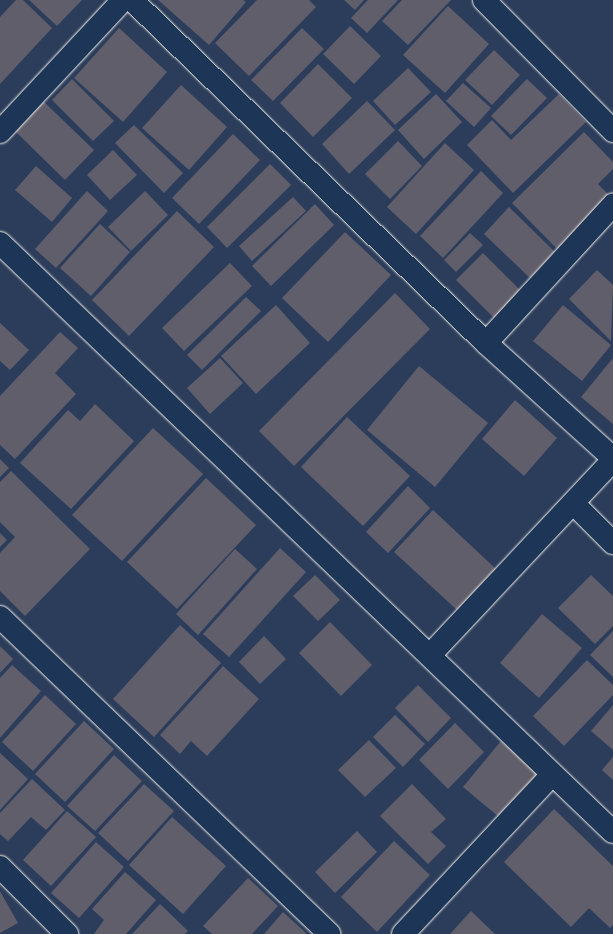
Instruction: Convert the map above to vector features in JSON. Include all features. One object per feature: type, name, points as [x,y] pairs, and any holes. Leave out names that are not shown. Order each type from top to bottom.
[{"type":"street","points":[[0,132],[123,0]]},
{"type":"street","points":[[132,0],[486,343],[613,459],[574,504],[430,655]]},
{"type":"street","points":[[484,0],[613,131]]},
{"type":"street","points":[[486,343],[613,205]]},
{"type":"street","points":[[0,243],[613,832]]},
{"type":"street","points":[[574,504],[613,543]]},
{"type":"street","points":[[0,617],[329,934]]},
{"type":"street","points":[[403,934],[552,775]]},
{"type":"street","points":[[0,867],[67,934]]},
{"type":"building","points":[[16,0],[23,0],[52,28],[0,84],[0,17]]},
{"type":"building","points":[[29,0],[82,0],[57,26]]},
{"type":"building","points":[[158,0],[243,0],[246,2],[209,45]]},
{"type":"building","points":[[257,0],[309,0],[316,7],[249,76],[215,43]]},
{"type":"building","points":[[344,0],[364,0],[355,10]]},
{"type":"building","points":[[368,0],[398,0],[367,33],[351,18]]},
{"type":"building","points":[[402,0],[451,0],[408,45],[382,21]]},
{"type":"building","points":[[448,6],[489,44],[445,93],[403,55]]},
{"type":"building","points":[[350,26],[381,56],[354,84],[323,54]]},
{"type":"building","points":[[119,28],[167,72],[123,122],[74,78]]},
{"type":"building","points":[[302,28],[324,49],[273,101],[251,80]]},
{"type":"building","points":[[494,50],[520,75],[492,105],[465,80]]},
{"type":"building","points":[[318,64],[352,98],[313,137],[280,103]]},
{"type":"building","points":[[408,68],[431,92],[395,125],[373,101]]},
{"type":"building","points":[[72,79],[114,121],[93,141],[52,100]]},
{"type":"building","points":[[527,79],[547,98],[511,135],[491,116]]},
{"type":"building","points":[[463,83],[491,108],[474,127],[446,101]]},
{"type":"building","points":[[181,85],[227,127],[189,170],[142,128]]},
{"type":"building","points":[[436,94],[462,122],[424,159],[398,130]]},
{"type":"building","points":[[559,94],[586,122],[513,193],[467,145],[492,120],[511,140]]},
{"type":"building","points":[[42,100],[94,150],[65,180],[14,130]]},
{"type":"building","points":[[367,101],[395,130],[349,174],[322,144]]},
{"type":"building","points":[[134,125],[183,173],[164,193],[115,143]]},
{"type":"building","points":[[584,132],[613,162],[613,169],[598,184],[613,199],[560,252],[512,203]]},
{"type":"building","points":[[233,134],[260,160],[199,224],[172,198]]},
{"type":"building","points":[[398,141],[422,166],[390,199],[365,174]]},
{"type":"building","points":[[445,143],[474,170],[416,234],[387,207]]},
{"type":"building","points":[[113,150],[137,175],[110,200],[87,175]]},
{"type":"building","points":[[270,164],[291,185],[227,248],[207,227]]},
{"type":"building","points":[[36,166],[72,198],[52,222],[15,190]]},
{"type":"building","points":[[481,171],[503,193],[443,258],[420,236]]},
{"type":"building","points":[[87,191],[108,211],[56,268],[35,249]]},
{"type":"building","points":[[145,191],[168,215],[131,251],[108,227]]},
{"type":"building","points":[[293,197],[306,211],[252,261],[239,246]]},
{"type":"building","points":[[315,204],[334,225],[271,286],[252,266]]},
{"type":"building","points":[[509,207],[556,253],[531,279],[484,234]]},
{"type":"building","points":[[177,211],[214,247],[129,336],[92,300]]},
{"type":"building","points":[[100,224],[130,252],[91,296],[60,268]]},
{"type":"building","points":[[345,232],[391,275],[328,342],[282,298]]},
{"type":"building","points":[[470,233],[483,245],[456,272],[444,260]]},
{"type":"building","points":[[483,253],[523,293],[496,320],[456,280]]},
{"type":"building","points":[[230,263],[252,286],[184,351],[162,328]]},
{"type":"building","points":[[597,270],[613,285],[611,341],[569,299]]},
{"type":"building","points":[[395,293],[430,329],[294,466],[259,431]]},
{"type":"building","points":[[246,297],[261,311],[202,370],[187,355]]},
{"type":"building","points":[[276,305],[310,343],[256,394],[221,356]]},
{"type":"building","points":[[563,305],[611,345],[582,381],[533,341]]},
{"type":"building","points":[[0,323],[29,350],[10,370],[0,361]]},
{"type":"building","points":[[60,332],[78,348],[55,373],[76,394],[15,459],[0,445],[0,396]]},
{"type":"building","points":[[220,358],[243,383],[210,414],[187,388]]},
{"type":"building","points":[[613,358],[613,424],[581,397]]},
{"type":"building","points":[[419,366],[488,423],[435,487],[367,430]]},
{"type":"building","points":[[515,400],[557,438],[524,476],[482,439]]},
{"type":"building","points":[[95,404],[134,441],[71,509],[20,463],[68,410],[80,421]]},
{"type":"building","points":[[347,417],[410,476],[363,526],[301,467]]},
{"type":"building","points":[[153,428],[203,474],[122,561],[72,515]]},
{"type":"building","points":[[0,459],[9,468],[0,477]]},
{"type":"building","points":[[11,471],[90,549],[25,616],[0,591],[0,553],[15,537],[0,522],[0,482]]},
{"type":"building","points":[[206,478],[256,525],[177,609],[127,562]]},
{"type":"building","points":[[408,486],[430,508],[388,553],[366,532]]},
{"type":"building","points":[[433,510],[496,569],[457,610],[394,552]]},
{"type":"building","points":[[0,533],[7,540],[0,547]]},
{"type":"building","points":[[280,548],[306,572],[229,657],[203,634]]},
{"type":"building","points":[[235,549],[257,569],[198,635],[176,614]]},
{"type":"building","points":[[315,575],[340,600],[318,621],[293,596]]},
{"type":"building","points":[[591,575],[613,596],[613,626],[595,644],[558,608]]},
{"type":"building","points":[[542,614],[582,648],[539,698],[500,663]]},
{"type":"building","points":[[330,622],[372,665],[341,696],[299,653]]},
{"type":"building","points":[[180,625],[221,663],[154,737],[113,699]]},
{"type":"building","points":[[613,631],[613,677],[590,655]]},
{"type":"building","points":[[264,636],[286,659],[260,684],[239,662]]},
{"type":"building","points":[[0,646],[13,659],[0,673]]},
{"type":"building","points":[[587,660],[613,685],[613,695],[564,746],[533,716]]},
{"type":"building","points":[[12,665],[41,691],[0,738],[0,678]]},
{"type":"building","points":[[223,666],[259,699],[207,756],[191,741],[180,754],[160,735]]},
{"type":"building","points":[[418,685],[451,718],[428,742],[395,708]]},
{"type":"building","points":[[45,695],[76,724],[33,771],[2,742]]},
{"type":"building","points":[[613,705],[613,750],[591,731]]},
{"type":"building","points":[[395,715],[425,744],[403,767],[373,737]]},
{"type":"building","points":[[84,721],[114,749],[65,802],[35,774]]},
{"type":"building","points":[[455,723],[484,752],[448,789],[419,760]]},
{"type":"building","points":[[369,740],[396,768],[365,797],[338,770]]},
{"type":"building","points":[[501,741],[543,777],[505,822],[463,787]]},
{"type":"building","points":[[0,753],[28,779],[0,810]]},
{"type":"building","points":[[114,755],[142,781],[95,831],[67,806]]},
{"type":"building","points":[[613,757],[613,780],[602,770]]},
{"type":"building","points":[[32,779],[65,810],[46,830],[31,817],[8,841],[0,834],[0,813]]},
{"type":"building","points":[[144,784],[174,811],[128,861],[98,833]]},
{"type":"building","points":[[412,784],[446,819],[431,832],[446,846],[428,864],[380,816]]},
{"type":"building","points":[[554,809],[613,866],[613,925],[610,928],[589,908],[571,927],[504,862]]},
{"type":"building","points":[[67,811],[96,837],[51,886],[23,860]]},
{"type":"building","points":[[172,817],[226,866],[183,914],[129,865]]},
{"type":"building","points":[[357,831],[377,852],[335,893],[315,872]]},
{"type":"building","points":[[394,841],[430,875],[377,932],[341,897]]},
{"type":"building","points":[[96,842],[124,867],[79,918],[51,893]]},
{"type":"building","points":[[125,872],[156,900],[126,934],[94,934],[104,920],[92,909]]},
{"type":"building","points":[[248,878],[278,906],[252,934],[212,934],[203,926]]},
{"type":"building","points":[[0,891],[18,923],[0,933]]},
{"type":"building","points":[[160,904],[188,931],[185,934],[132,934]]},
{"type":"building","points":[[471,911],[495,934],[450,934]]},
{"type":"building","points":[[283,912],[306,933],[264,934]]}]
